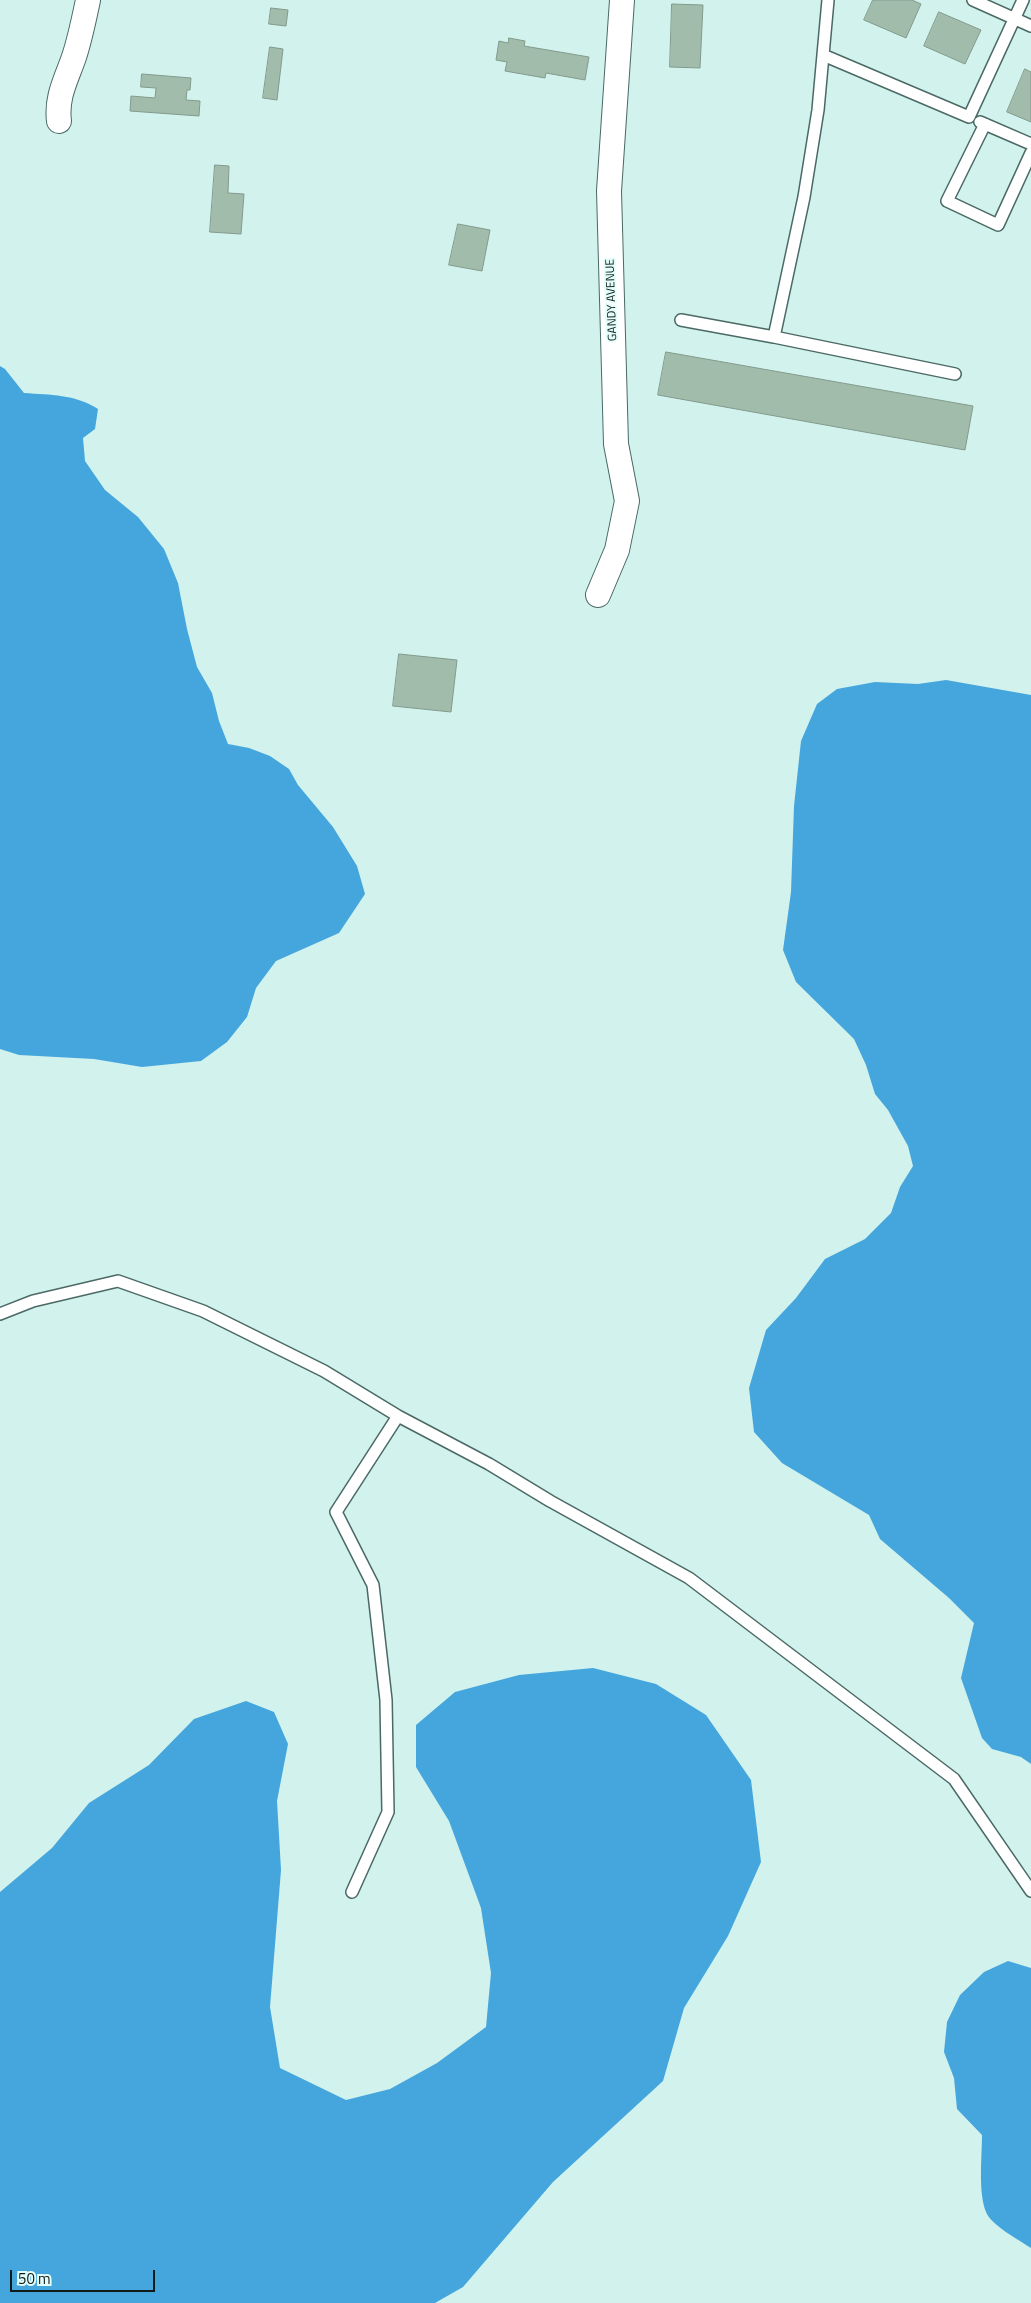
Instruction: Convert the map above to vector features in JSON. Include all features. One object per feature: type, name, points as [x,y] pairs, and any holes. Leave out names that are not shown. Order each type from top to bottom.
[{"type":"street","points":[[59,121],[57,109],[60,92],[74,56],[88,0]]},
{"type":"street","name":"GANDY AVENUE","points":[[598,595],[617,550],[627,501],[616,444],[609,190],[622,0]]},
{"type":"lane","points":[[774,337],[804,197],[818,110],[828,0]]},
{"type":"lane","points":[[974,0],[1031,26]]},
{"type":"lane","points":[[969,117],[1022,0]]},
{"type":"lane","points":[[823,55],[1031,144]]},
{"type":"lane","points":[[986,124],[946,201],[998,225],[1031,153]]},
{"type":"lane","points":[[681,320],[955,374]]},
{"type":"lane","points":[[0,1314],[33,1301],[118,1281],[203,1311],[324,1371],[398,1416],[489,1464],[550,1501],[689,1578],[954,1779],[1031,1891]]},
{"type":"lane","points":[[352,1892],[388,1812],[386,1700],[372,1584],[336,1512],[398,1416]]},
{"type":"water","points":[[0,366],[5,369],[24,393],[71,398],[80,400],[98,409],[95,429],[83,438],[85,461],[105,490],[138,517],[164,549],[178,583],[197,667],[212,693],[219,721],[228,744],[249,748],[270,756],[289,769],[298,785],[333,827],[357,866],[365,894],[339,933],[276,961],[256,988],[247,1017],[227,1042],[201,1061],[142,1067],[94,1059],[19,1055],[0,1049]]},
{"type":"water","points":[[946,680],[1031,695],[1031,1764],[1021,1757],[992,1749],[982,1738],[961,1678],[974,1623],[949,1598],[880,1539],[869,1515],[782,1463],[754,1432],[749,1388],[766,1330],[796,1298],[825,1259],[865,1239],[891,1213],[900,1187],[913,1166],[908,1146],[888,1110],[875,1094],[866,1065],[854,1039],[796,982],[783,950],[791,892],[794,806],[801,741],[817,704],[837,689],[875,682],[918,684]]},
{"type":"water","points":[[593,1668],[656,1684],[706,1715],[751,1780],[761,1862],[728,1936],[684,2008],[663,2081],[553,2182],[463,2287],[435,2303],[0,2303],[0,1892],[52,1848],[89,1803],[149,1765],[194,1719],[246,1701],[274,1712],[288,1744],[277,1801],[281,1870],[270,2007],[280,2068],[346,2100],[390,2089],[437,2063],[486,2027],[491,1973],[481,1908],[449,1821],[416,1767],[416,1725],[455,1692],[519,1675]]},
{"type":"water","points":[[1008,1961],[1031,1968],[1031,2248],[999,2227],[986,2212],[981,2185],[982,2135],[957,2109],[954,2078],[944,2052],[947,2022],[960,1995],[984,1972]]},
{"type":"building","points":[[873,0],[912,0],[921,4],[906,38],[864,20]]},
{"type":"building","points":[[672,4],[703,5],[700,68],[670,67]]},
{"type":"building","points":[[271,8],[288,10],[286,26],[269,24]]},
{"type":"building","points":[[939,12],[981,30],[965,64],[924,46]]},
{"type":"building","points":[[509,38],[525,41],[524,46],[589,57],[585,80],[546,73],[545,78],[505,71],[507,62],[496,60],[499,41],[508,43]]},
{"type":"building","points":[[270,47],[283,49],[277,100],[263,98]]},
{"type":"building","points":[[1025,69],[1031,72],[1031,122],[1007,112]]},
{"type":"building","points":[[142,74],[191,78],[190,90],[187,90],[186,100],[200,101],[199,116],[130,111],[131,96],[155,98],[156,88],[141,87]]},
{"type":"building","points":[[215,165],[229,166],[228,193],[244,194],[241,234],[210,232]]},
{"type":"building","points":[[458,224],[490,230],[482,271],[449,265]]},
{"type":"building","points":[[666,352],[973,406],[965,450],[658,395]]},
{"type":"building","points":[[399,654],[457,660],[451,712],[393,706]]}]
